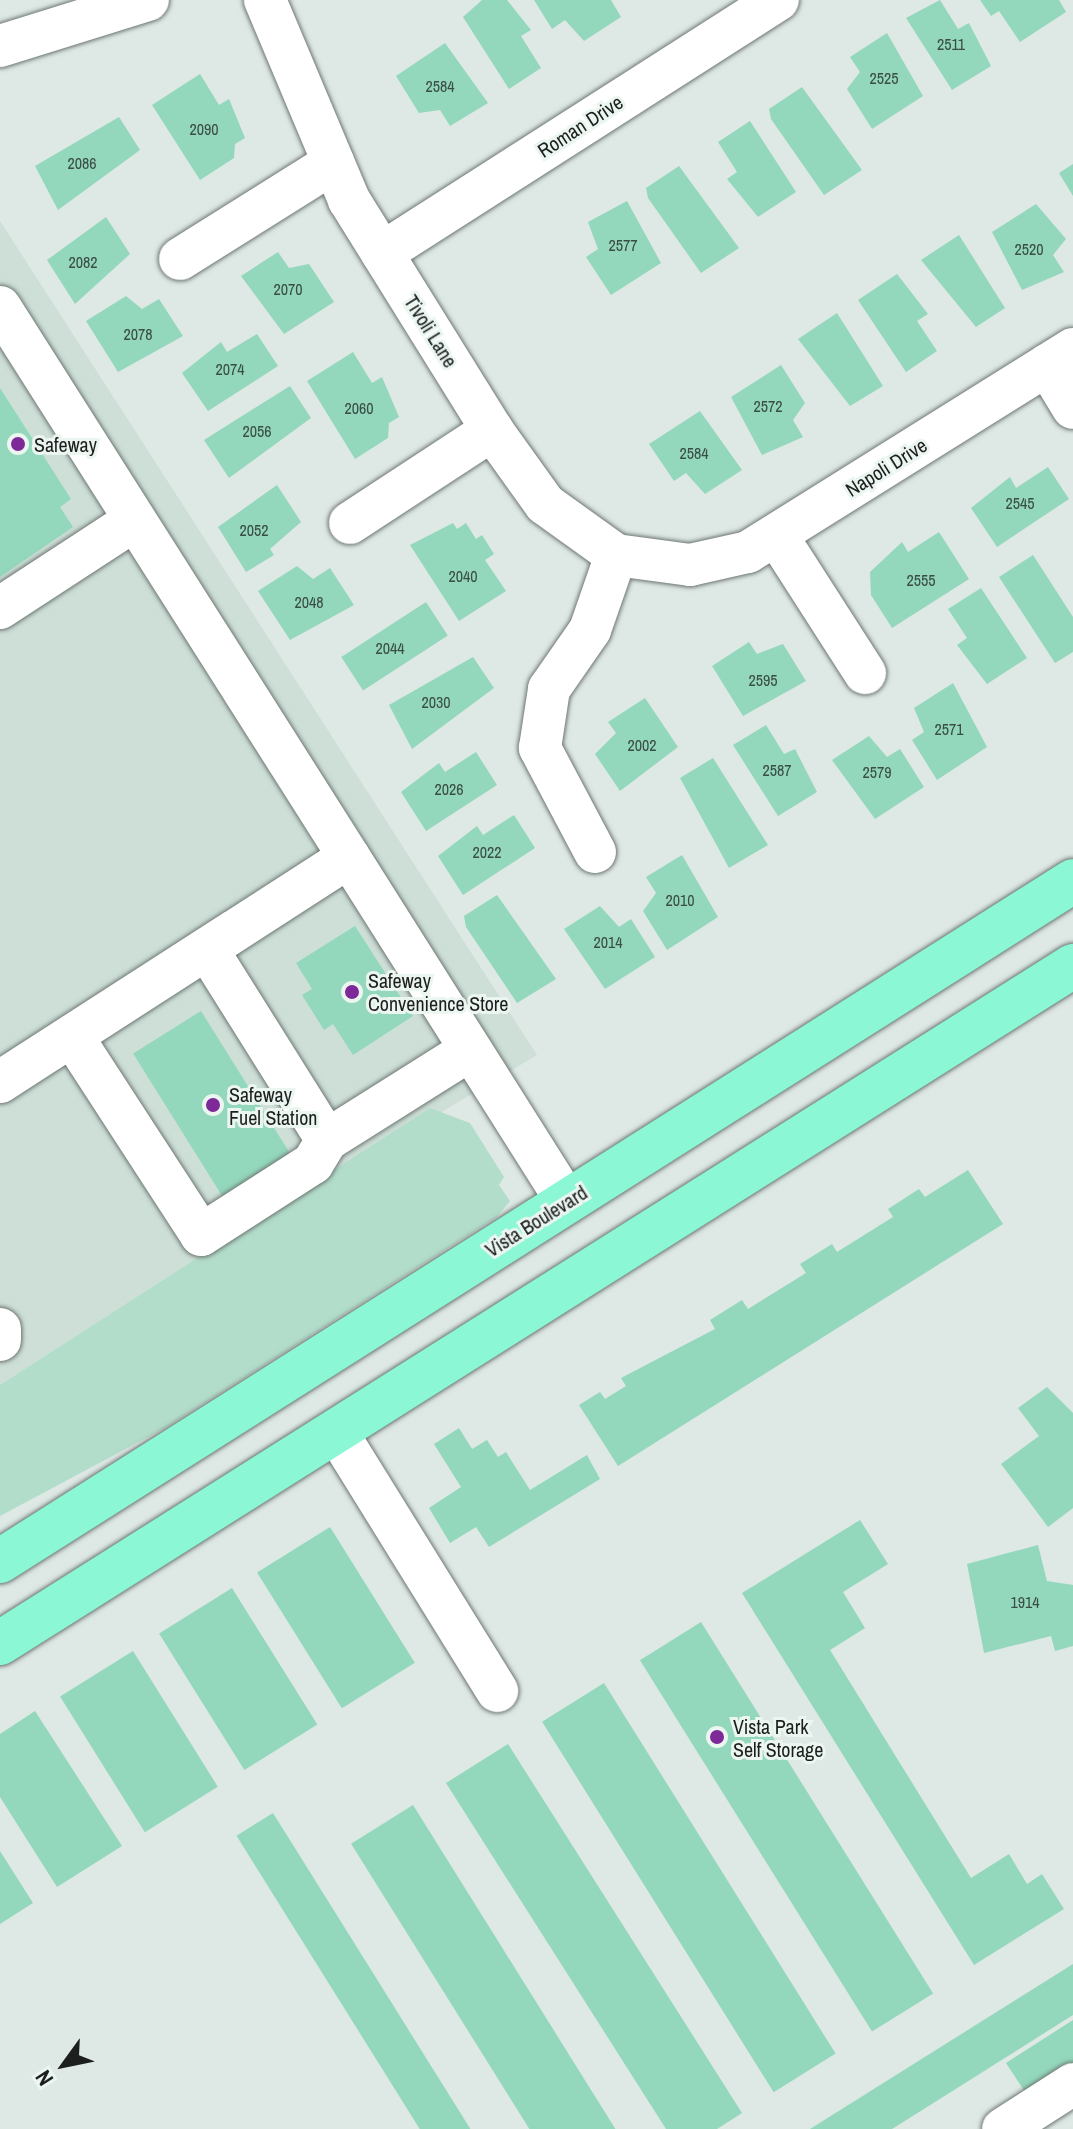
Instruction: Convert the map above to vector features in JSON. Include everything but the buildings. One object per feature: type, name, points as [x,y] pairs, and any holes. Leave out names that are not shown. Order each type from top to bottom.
[{"type":"main road","name":"Vista Boulevard","points":[[0,1561],[1073,881]]},
{"type":"main road","points":[[0,1643],[1073,966]]},
{"type":"street","points":[[0,46],[148,0]]},
{"type":"street","name":"Tivoli Lane","points":[[265,0],[333,163],[382,253],[492,430],[545,504],[616,555],[690,565]]},
{"type":"street","name":"Roman Drive","points":[[382,253],[778,0]]},
{"type":"street","points":[[180,259],[333,163]]},
{"type":"street","points":[[0,307],[132,522],[567,1202]]},
{"type":"street","points":[[1060,357],[1073,408]]},
{"type":"street","name":"Napoli Drive","points":[[690,565],[748,552],[777,536],[1060,357]]},
{"type":"street","points":[[350,523],[492,430]]},
{"type":"street","points":[[0,608],[132,522]]},
{"type":"street","points":[[777,536],[865,673]]},
{"type":"street","points":[[595,852],[540,748],[549,689],[590,630],[616,555]]},
{"type":"street","points":[[0,1082],[349,857]]},
{"type":"street","points":[[207,949],[327,1140]]},
{"type":"street","points":[[72,1036],[201,1235],[313,1163],[327,1140],[470,1050]]},
{"type":"street","points":[[0,1329],[0,1340]]},
{"type":"street","points":[[336,1431],[497,1691]]},
{"type":"street","points":[[1003,2129],[1073,2084]]},
{"type":"shaded area","points":[[0,221],[537,1055],[435,1116],[429,1109],[0,1385]]},
{"type":"green space","points":[[430,1108],[470,1123],[504,1177],[499,1185],[510,1201],[497,1217],[165,1428],[0,1516],[0,1385]]},
{"type":"place","name":"Safeway","points":[[18,444]]},
{"type":"place","name":"Safeway Convenience Store","points":[[352,992]]},
{"type":"place","name":"Safeway Fuel Station","points":[[213,1105]]},
{"type":"place","name":"Vista Park Self Storage","points":[[717,1737]]}]
